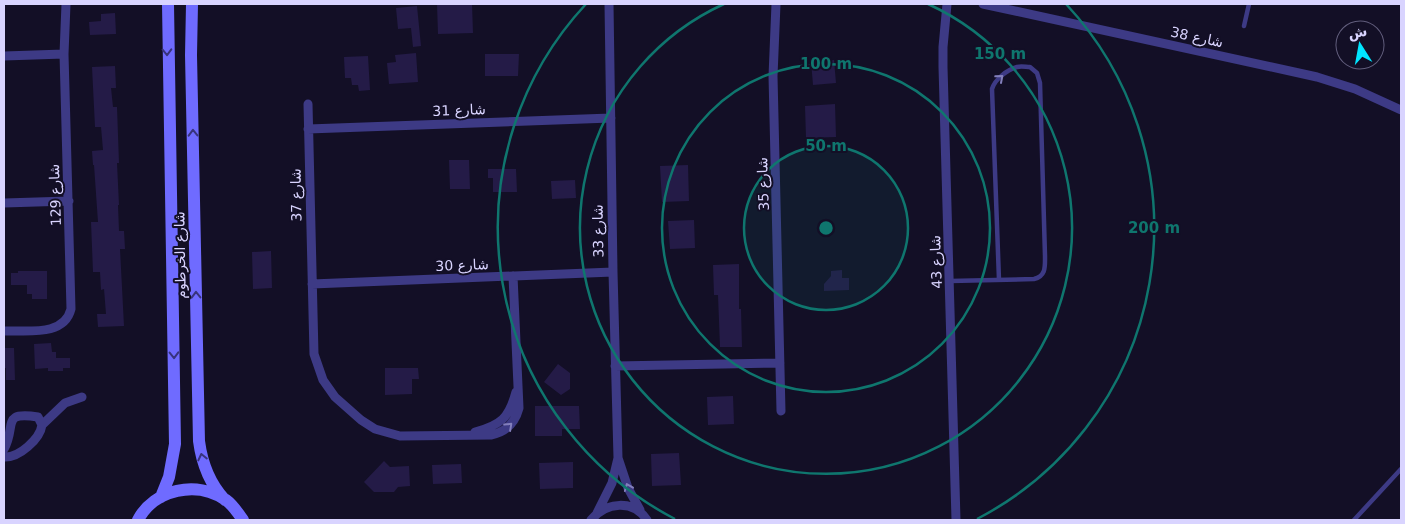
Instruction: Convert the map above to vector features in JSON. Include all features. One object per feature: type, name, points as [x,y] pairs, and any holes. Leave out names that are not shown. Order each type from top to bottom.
[{"type":"main road","name":"شارع الخرطوم","points":[[161,497],[169,477],[175,444],[168,4]]},
{"type":"main road","name":"شارع الخرطوم","points":[[192,4],[191,55],[199,441],[204,465],[209,477],[225,500],[243,520]]},
{"type":"main road","points":[[138,520],[150,504],[173,491],[186,489],[200,490],[213,493],[225,500]]},
{"type":"street","name":"شارع 129","points":[[4,331],[49,329],[60,326],[67,320],[71,304],[64,54],[66,4]]},
{"type":"street","name":"شارع 33","points":[[594,517],[612,483],[618,458],[612,272],[609,4]]},
{"type":"street","name":"شارع 35","points":[[776,4],[773,76],[782,411]]},
{"type":"street","name":"شارع 43","points":[[948,4],[943,67],[956,520]]},
{"type":"street","name":"شارع 38","points":[[983,4],[1317,77],[1361,91],[1401,110]]},
{"type":"street","points":[[4,56],[64,54]]},
{"type":"street","name":"شارع 37","points":[[308,104],[312,284]]},
{"type":"street","name":"شارع 31","points":[[308,129],[610,118]]},
{"type":"street","points":[[4,202],[68,201]]},
{"type":"street","name":"شارع 30","points":[[312,284],[612,272]]},
{"type":"street","points":[[312,284],[314,354],[321,375],[335,397],[361,420],[384,433],[400,436],[466,435],[499,423],[507,416],[510,409],[517,383],[513,276]]},
{"type":"street","points":[[615,366],[780,363]]},
{"type":"street","points":[[4,457],[13,457],[22,452],[40,432],[42,425],[65,403],[82,397]]},
{"type":"street","points":[[4,449],[9,437],[10,424],[14,417],[22,415],[38,417],[42,425]]},
{"type":"street","name":"شارع 33","points":[[618,458],[628,488],[647,518]]},
{"type":"street","points":[[594,517],[606,508],[615,505],[625,505],[634,508],[647,518]]},
{"type":"lane","points":[[1244,26],[1249,4]]},
{"type":"lane","points":[[950,281],[999,280],[1037,279],[1042,276],[1045,269],[1040,83],[1039,77],[1034,69],[1030,67],[1017,67],[996,80],[993,85],[999,280]]},
{"type":"lane","points":[[1354,520],[1401,469]]},
{"type":"building","points":[[437,4],[472,4],[473,33],[438,34]]},
{"type":"building","points":[[417,6],[421,46],[413,47],[411,28],[398,29],[396,8]]},
{"type":"building","points":[[115,13],[116,34],[90,35],[89,22],[101,21],[101,14]]},
{"type":"building","points":[[416,53],[418,82],[389,84],[387,63],[396,62],[395,55]]},
{"type":"building","points":[[485,54],[519,54],[518,76],[485,76]]},
{"type":"building","points":[[368,56],[370,90],[359,91],[358,85],[352,85],[351,78],[345,78],[344,57]]},
{"type":"building","points":[[834,60],[836,83],[813,85],[811,61]]},
{"type":"building","points":[[115,66],[116,88],[111,88],[113,107],[117,107],[119,231],[124,231],[125,249],[120,249],[124,326],[98,327],[97,314],[106,314],[104,289],[101,290],[100,272],[93,272],[91,222],[98,222],[92,151],[103,150],[101,127],[95,127],[92,67]]},
{"type":"building","points":[[835,104],[836,137],[806,138],[805,106]]},
{"type":"building","points":[[449,160],[469,160],[470,189],[450,189]]},
{"type":"building","points":[[688,165],[689,201],[662,202],[660,166]]},
{"type":"building","points":[[488,169],[516,169],[517,192],[493,192],[493,178],[488,178]]},
{"type":"building","points":[[575,180],[576,198],[552,199],[551,181]]},
{"type":"building","points":[[694,220],[695,248],[670,249],[668,221]]},
{"type":"building","points":[[271,251],[272,288],[253,289],[252,252]]},
{"type":"building","points":[[739,264],[739,309],[741,309],[742,347],[720,347],[718,295],[714,295],[713,265]]},
{"type":"building","points":[[842,270],[842,278],[849,278],[849,290],[824,291],[824,284],[831,276],[831,271]]},
{"type":"building","points":[[18,271],[47,271],[47,299],[32,299],[32,294],[27,294],[27,285],[11,285],[11,273],[18,273]]},
{"type":"building","points":[[51,343],[52,352],[56,352],[56,358],[70,358],[70,368],[63,368],[63,371],[48,371],[48,368],[35,369],[34,344]]},
{"type":"building","points":[[5,348],[14,348],[15,380],[6,380],[6,368],[4,368]]},
{"type":"building","points":[[558,364],[570,373],[570,389],[561,395],[544,382]]},
{"type":"building","points":[[385,368],[418,368],[419,379],[412,379],[412,394],[385,395]]},
{"type":"building","points":[[733,396],[734,424],[708,425],[707,397]]},
{"type":"building","points":[[535,406],[579,406],[580,429],[562,429],[562,436],[535,436]]},
{"type":"building","points":[[679,453],[681,485],[652,486],[651,454]]},
{"type":"building","points":[[384,461],[390,467],[409,466],[410,486],[398,487],[394,492],[374,492],[364,482]]},
{"type":"building","points":[[573,462],[573,488],[540,489],[539,463]]},
{"type":"building","points":[[461,464],[462,483],[433,484],[432,465]]}]
